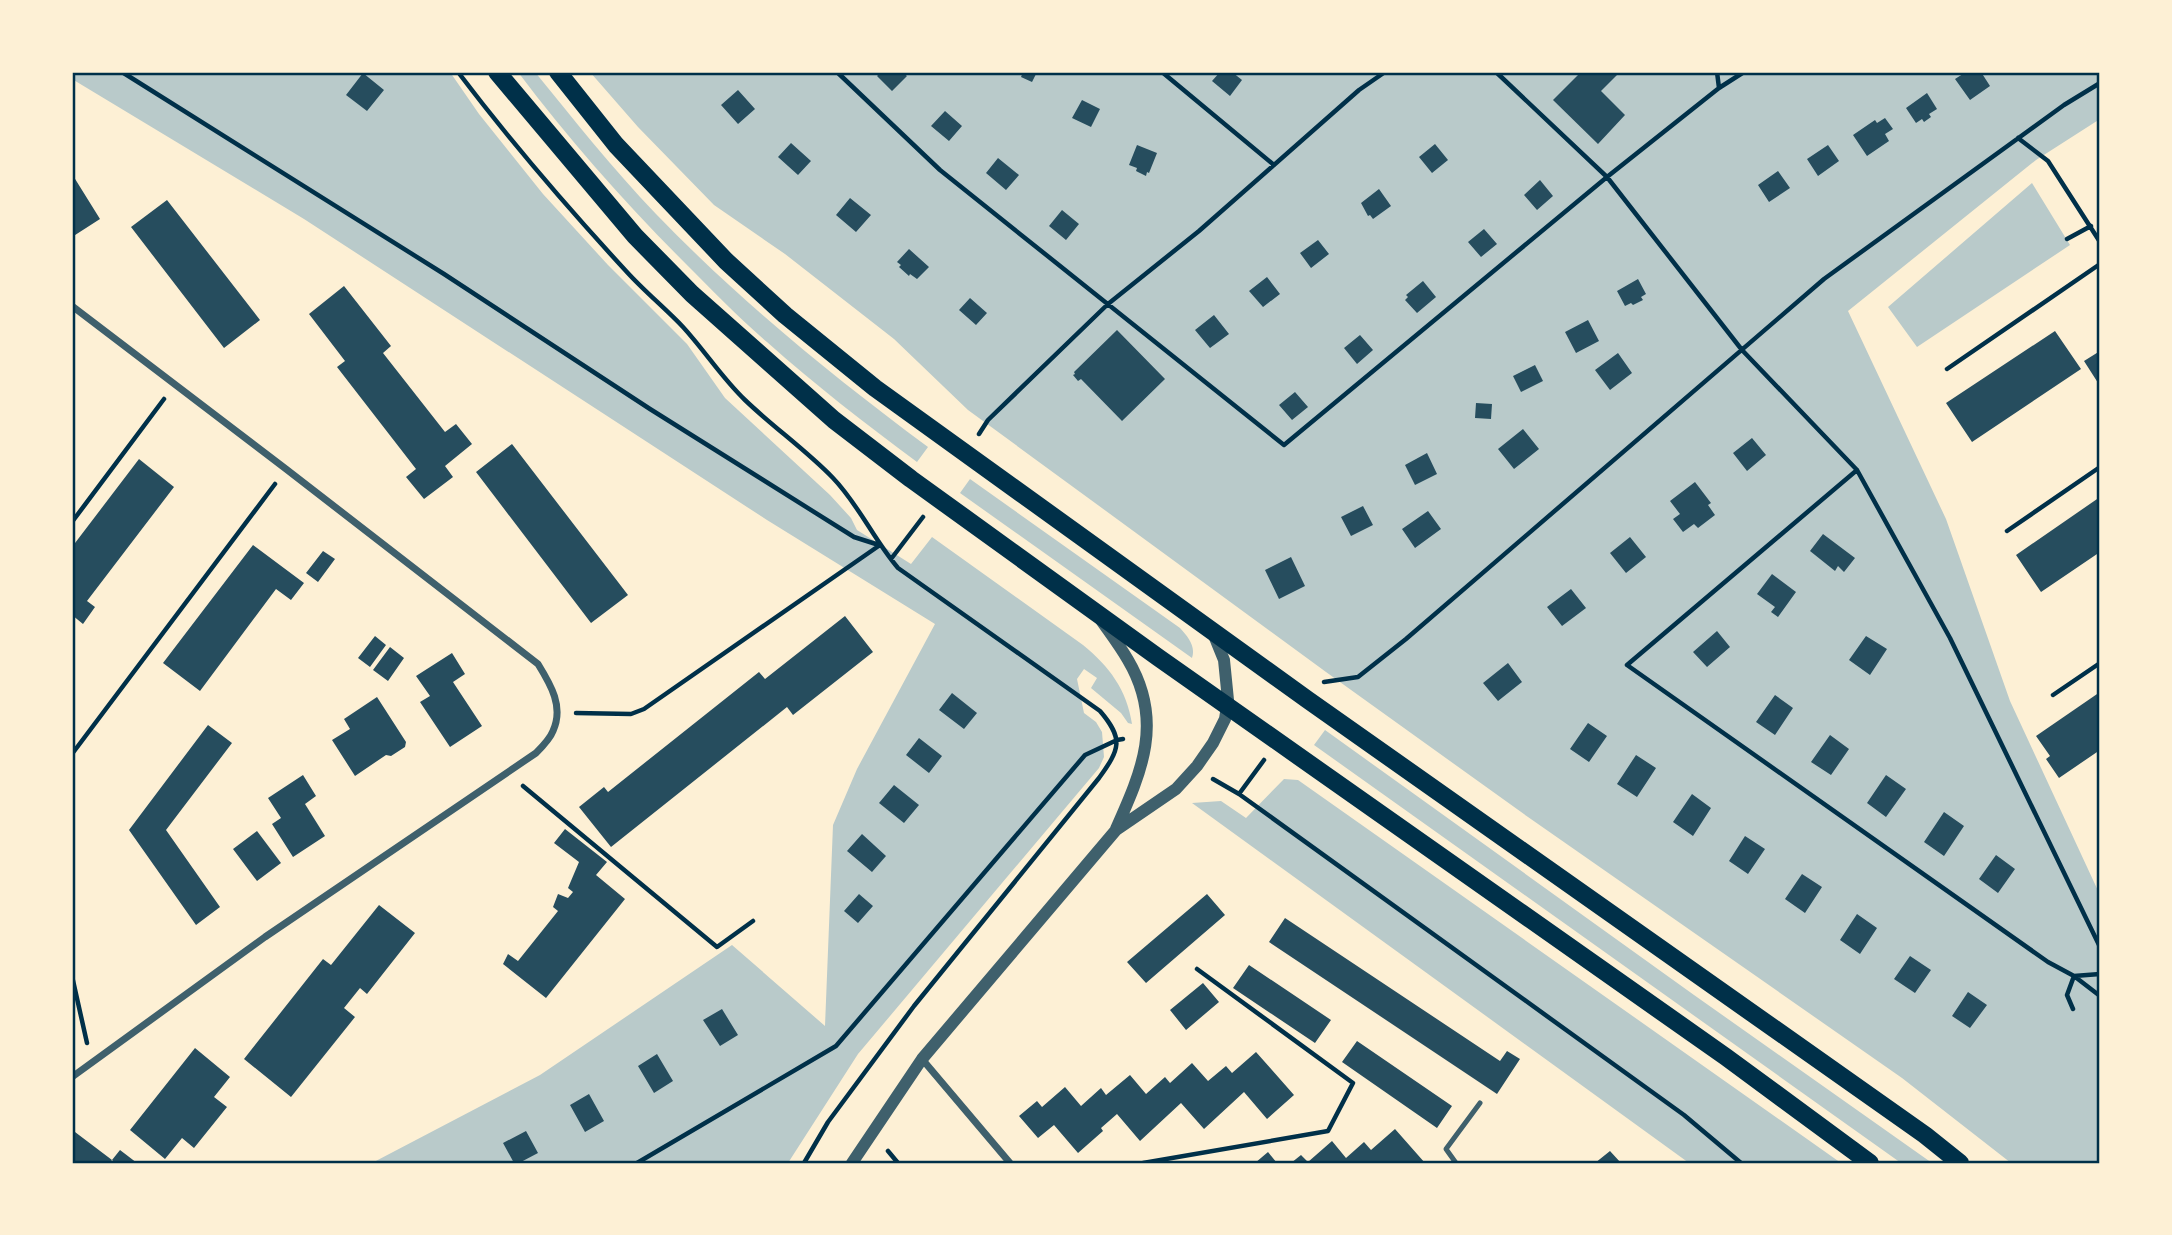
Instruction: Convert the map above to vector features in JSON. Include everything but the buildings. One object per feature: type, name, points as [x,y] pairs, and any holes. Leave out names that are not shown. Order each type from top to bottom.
[{"type":"main road","points":[[497,72],[635,236],[760,356],[870,448],[1228,707],[1726,1056],[1870,1163]]},
{"type":"main road","points":[[558,72],[625,154],[726,261],[875,388],[1308,700],[1925,1135],[1960,1163]]},
{"type":"street","points":[[72,306],[538,664],[552,686],[559,713],[553,733],[536,753],[265,937],[72,1077]]},
{"type":"street","points":[[1095,611],[1129,661],[1143,696],[1147,720],[1147,740],[1141,772],[1116,831]]},
{"type":"street","points":[[852,1163],[922,1059],[1116,831],[1176,789],[1197,766],[1220,731],[1228,707],[1224,660],[1211,629]]},
{"type":"street","points":[[922,1059],[1010,1163]]},
{"type":"lane","points":[[1456,1163],[1446,1149],[1480,1103]]},
{"type":"path","points":[[122,72],[444,274],[854,537],[880,545]]},
{"type":"path","points":[[458,72],[505,135],[628,274],[684,329],[720,374],[844,490],[898,568],[1100,711],[1114,728],[1117,740],[1111,762],[907,1015],[828,1122],[804,1163]]},
{"type":"path","points":[[837,72],[940,170],[1284,444],[1607,177],[1718,88],[1744,72]]},
{"type":"path","points":[[1162,72],[1274,164]]},
{"type":"path","points":[[977,439],[988,420],[1108,304],[1199,231],[1359,90],[1385,72]]},
{"type":"path","points":[[1496,72],[1607,177],[1742,350],[1857,470],[1950,638],[2100,947]]},
{"type":"path","points":[[1717,72],[1718,88]]},
{"type":"path","points":[[1308,700],[1320,682],[1358,677],[1406,639],[1824,279],[2064,105],[2100,83]]},
{"type":"path","points":[[2018,138],[2048,161],[2100,242]]},
{"type":"path","points":[[2067,239],[2091,226]]},
{"type":"path","points":[[1947,369],[2100,264]]},
{"type":"path","points":[[72,522],[175,384]]},
{"type":"path","points":[[2007,531],[2100,467]]},
{"type":"path","points":[[72,754],[286,469]]},
{"type":"path","points":[[1857,470],[1627,665],[2100,996]]},
{"type":"path","points":[[891,559],[916,527]]},
{"type":"path","points":[[559,713],[631,714],[644,709],[880,545]]},
{"type":"path","points":[[2053,695],[2100,663]]},
{"type":"path","points":[[637,1163],[836,1046],[1085,755],[1117,740]]},
{"type":"path","points":[[1238,794],[1262,762]]},
{"type":"path","points":[[507,773],[717,947],[753,922]]},
{"type":"path","points":[[1213,779],[1238,794],[1684,1115],[1741,1163]]},
{"type":"path","points":[[1143,1163],[1328,1131],[1353,1083],[1197,969]]},
{"type":"path","points":[[2074,976],[2100,974]]},
{"type":"path","points":[[72,975],[91,1062]]},
{"type":"path","points":[[2073,1009],[2067,995],[2074,976]]},
{"type":"shaded area","points":[[72,72],[450,72],[479,114],[543,194],[608,265],[687,344],[725,398],[830,495],[851,518],[857,530],[911,564],[932,537],[1083,645],[1109,670],[1126,700],[1132,724],[1091,688],[1097,678],[1084,669],[1077,679],[1084,713],[1096,722],[1102,732],[1104,757],[1099,768],[858,1054],[788,1163],[372,1163],[540,1075],[732,945],[825,1026],[833,825],[857,769],[935,624],[767,520],[304,219],[72,79]]},
{"type":"shaded area","points":[[518,72],[535,72],[640,197],[720,277],[822,365],[928,447],[917,462],[804,374],[726,304],[620,195]]},
{"type":"shaded area","points":[[590,72],[2100,72],[2100,119],[2036,160],[1848,311],[1946,519],[2010,701],[2100,895],[2100,1163],[2011,1163],[1902,1078],[1528,817],[1326,672],[968,410],[894,339],[785,254],[714,205],[638,127]]},
{"type":"shaded area","points":[[2032,183],[2070,245],[1917,347],[1888,307]]},
{"type":"shaded area","points":[[970,479],[1180,628],[1192,646],[1192,658],[960,493]]},
{"type":"shaded area","points":[[1325,730],[1932,1163],[1901,1163],[1314,745]]},
{"type":"shaded area","points":[[1284,779],[1298,780],[1841,1163],[1689,1163],[1192,803],[1221,801],[1246,818]]}]
